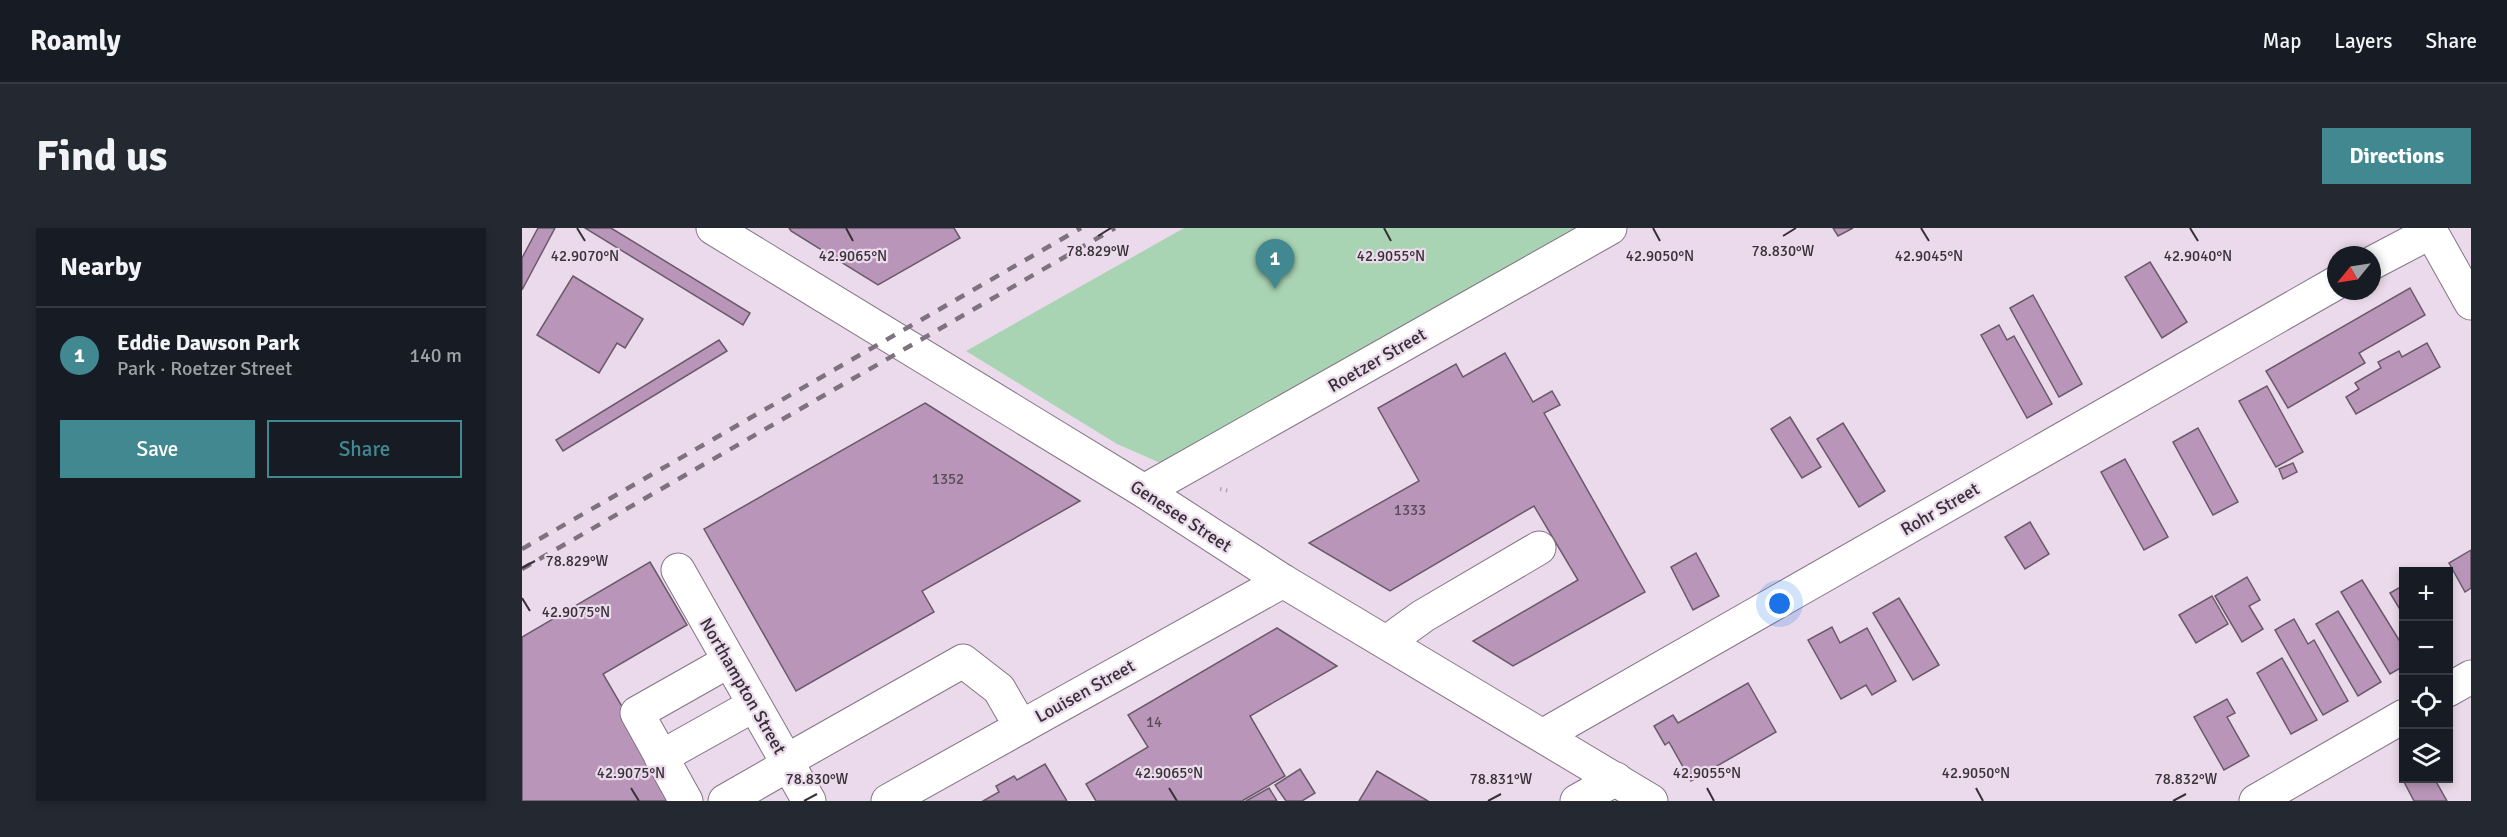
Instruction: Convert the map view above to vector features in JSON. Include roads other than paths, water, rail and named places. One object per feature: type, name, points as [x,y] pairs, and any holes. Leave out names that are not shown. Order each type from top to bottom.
[{"type":"street","name":"Genesee Street","points":[[713,228],[1144,491],[1283,581],[1651,801]]},
{"type":"street","name":"Roetzer Street","points":[[1144,491],[1610,228]]},
{"type":"street","points":[[2381,258],[2430,230],[2471,303]]},
{"type":"street","name":"Rohr Street","points":[[1544,735],[2327,287]]},
{"type":"street","points":[[1387,642],[1423,616],[1539,548]]},
{"type":"street","name":"Northampton Street","points":[[678,570],[809,801]]},
{"type":"street","name":"Louisen Street","points":[[888,801],[1283,581]]},
{"type":"street","points":[[686,801],[637,713],[729,661]]},
{"type":"street","points":[[725,801],[963,661],[999,689],[1021,727]]},
{"type":"street","points":[[2453,687],[2471,677]]},
{"type":"street","points":[[661,757],[754,705]]},
{"type":"street","points":[[2256,801],[2399,718]]},
{"type":"street","points":[[1577,801],[1616,779]]},
{"type":"railway","points":[[522,549],[1081,228]]},
{"type":"railway","points":[[522,569],[1115,228]]},
{"type":"place","name":"Eddie Dawson Park","points":[[1275,289]]}]
